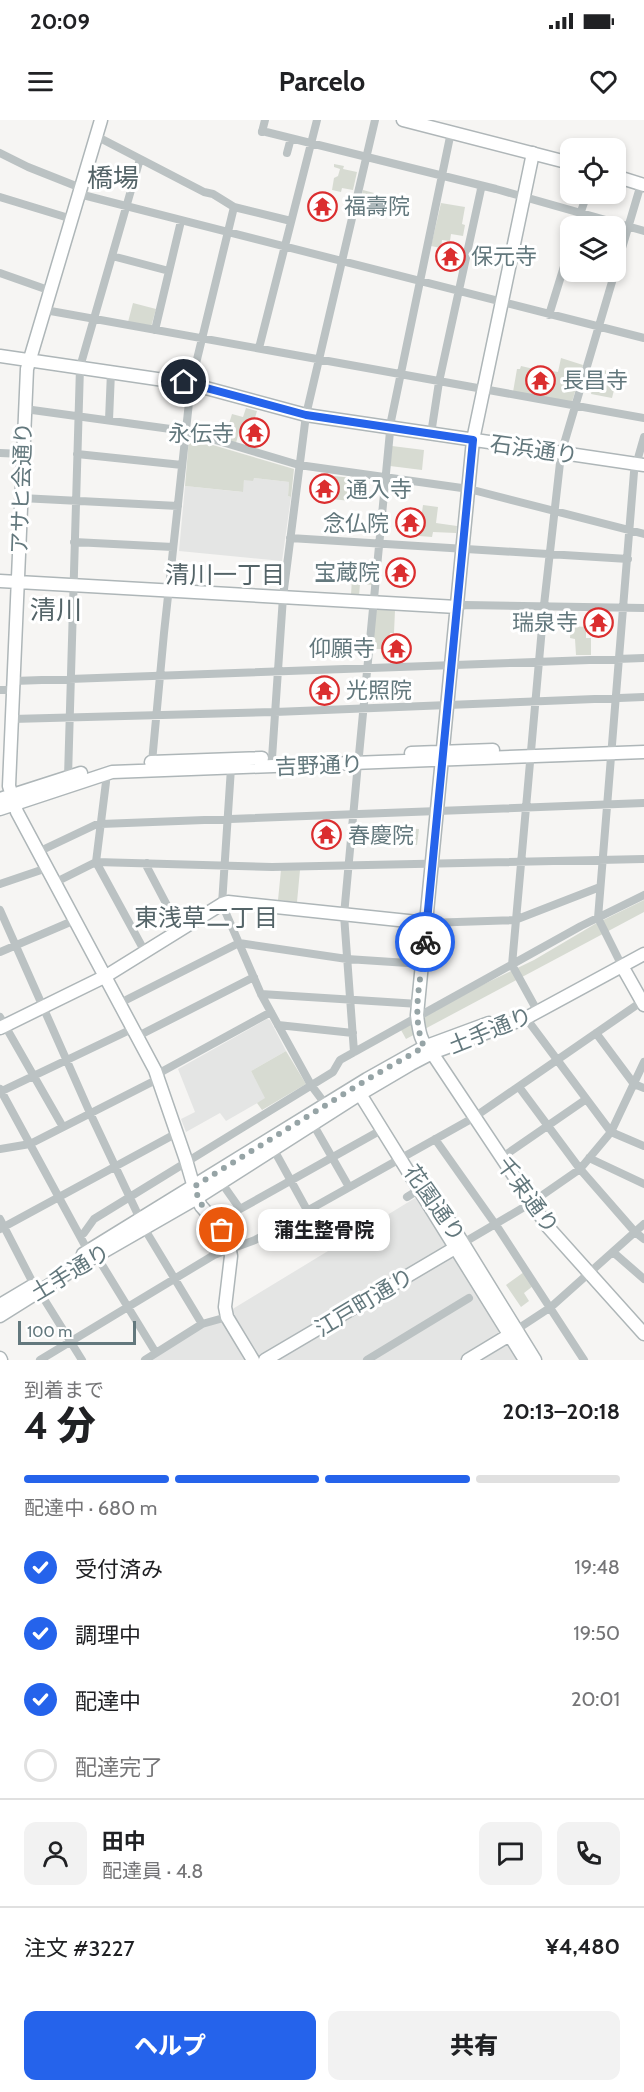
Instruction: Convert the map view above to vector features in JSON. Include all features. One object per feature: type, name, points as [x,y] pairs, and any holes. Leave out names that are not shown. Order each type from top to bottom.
[{"type":"street","name":"アサヒ会通り","points":[[8,800],[9,786],[5,752],[12,719],[27,369],[101,120]]},
{"type":"street","points":[[265,120],[262,132],[524,197],[644,231]]},
{"type":"street","points":[[259,348],[317,120]]},
{"type":"street","points":[[272,758],[283,597],[306,415],[375,120]]},
{"type":"street","points":[[403,120],[560,160]]},
{"type":"street","points":[[354,1052],[344,915],[390,428],[451,132]]},
{"type":"street","points":[[96,136],[204,192],[213,194],[234,207],[291,221]]},
{"type":"street","points":[[287,153],[291,138]]},
{"type":"street","points":[[0,153],[80,191],[127,207],[644,338]]},
{"type":"street","name":"千束通り","points":[[533,153],[473,440],[418,1010],[420,1036],[548,1227],[644,1334]]},
{"type":"street","points":[[68,777],[80,367],[140,159]]},
{"type":"street","points":[[534,1005],[513,965],[515,920],[554,512],[561,454],[642,185],[626,180]]},
{"type":"street","points":[[430,434],[481,189],[479,186]]},
{"type":"street","points":[[0,197],[72,219]]},
{"type":"street","points":[[580,216],[583,204]]},
{"type":"street","points":[[152,762],[191,384],[234,207]]},
{"type":"street","points":[[154,330],[181,221]]},
{"type":"street","points":[[112,256],[169,271]]},
{"type":"street","points":[[0,273],[51,291]]},
{"type":"street","points":[[549,315],[560,279]]},
{"type":"street","points":[[45,310],[644,418]]},
{"type":"street","name":"石浜通り","points":[[0,356],[191,384],[306,415],[640,465]]},
{"type":"street","points":[[109,420],[111,372]]},
{"type":"street","points":[[25,409],[185,431],[299,465],[469,489],[644,534]]},
{"type":"street","points":[[40,1360],[214,1255],[255,1240],[473,1118],[643,1002],[598,918],[630,531],[644,436]]},
{"type":"street","points":[[0,453],[23,454]]},
{"type":"street","points":[[77,454],[182,465]]},
{"type":"street","points":[[21,498],[178,506]]},
{"type":"street","points":[[290,538],[628,559]]},
{"type":"street","points":[[74,542],[173,547]]},
{"type":"street","points":[[0,581],[457,607],[466,604],[644,608]]},
{"type":"street","points":[[0,690],[13,685],[70,679],[160,674],[644,658]]},
{"type":"street","points":[[12,719],[275,712],[644,697]]},
{"type":"street","name":"吉野通り","points":[[611,750],[644,744]]},
{"type":"street","name":"吉野通り","points":[[8,800],[119,772],[231,768],[358,759],[611,750],[644,752]]},
{"type":"street","name":"吉野通り","points":[[0,809],[8,800],[68,777],[108,765],[272,758],[358,759]]},
{"type":"street","points":[[231,768],[222,904],[261,994],[311,1085],[326,1105]]},
{"type":"street","points":[[105,774],[96,861],[146,952]]},
{"type":"street","points":[[8,800],[106,976],[157,1076],[201,1206],[222,1230],[230,1248],[225,1306],[227,1317],[253,1360]]},
{"type":"street","points":[[38,852],[101,824],[644,803]]},
{"type":"street","points":[[54,883],[96,861],[225,867],[644,859]]},
{"type":"street","points":[[147,863],[180,930]]},
{"type":"street","points":[[0,884],[46,868]]},
{"type":"street","points":[[63,1127],[2,1023],[106,976],[222,904],[228,902],[427,922],[515,920],[600,887]]},
{"type":"street","points":[[80,1236],[94,1219],[186,1160],[333,1072],[340,1060],[418,1010],[513,965],[644,895]]},
{"type":"street","points":[[0,910],[128,1197],[202,1324]]},
{"type":"street","points":[[0,952],[75,920]]},
{"type":"street","points":[[120,1003],[239,943],[347,959],[423,964]]},
{"type":"street","name":"土手通り","points":[[196,1192],[221,1182],[274,1150],[428,1050],[526,1018],[620,962],[644,945]]},
{"type":"street","name":"土手通り","points":[[196,1192],[326,1105],[428,1050],[521,1012],[620,962],[644,954]]},
{"type":"street","points":[[156,1353],[80,1236],[0,1091],[66,1060],[136,1032],[254,977]]},
{"type":"street","points":[[261,994],[350,1000],[418,1010]]},
{"type":"street","points":[[0,1149],[30,1144],[152,1082],[163,1071],[271,1012]]},
{"type":"street","points":[[526,1018],[611,1132],[644,1146]]},
{"type":"street","points":[[278,1025],[353,1033]]},
{"type":"street","points":[[596,1033],[634,1084],[644,1088]]},
{"type":"street","points":[[459,1245],[531,1203],[580,1169],[611,1132],[644,1062]]},
{"type":"street","points":[[519,1087],[580,1169],[635,1232],[644,1239]]},
{"type":"street","points":[[360,1094],[401,1158]]},
{"type":"street","points":[[501,1158],[585,1100]]},
{"type":"street","points":[[313,1124],[349,1187]]},
{"type":"street","points":[[221,1182],[240,1209],[383,1129]]},
{"type":"street","points":[[82,1360],[36,1288],[1,1225],[177,1133]]},
{"type":"street","points":[[435,1139],[496,1224],[584,1360]]},
{"type":"street","points":[[274,1150],[307,1210]]},
{"type":"street","name":"花園通り","points":[[401,1158],[411,1159],[423,1190],[513,1333],[525,1360]]},
{"type":"street","points":[[589,1158],[644,1184]]},
{"type":"street","points":[[407,1197],[423,1190]]},
{"type":"street","points":[[0,1305],[36,1288],[196,1192]]},
{"type":"street","points":[[468,1360],[513,1333],[551,1306],[644,1224]]},
{"type":"street","name":"江戸町通り","points":[[265,1360],[459,1245]]},
{"type":"street","points":[[614,1252],[644,1279]]},
{"type":"street","name":"土手通り","points":[[0,1316],[36,1288]]},
{"type":"street","points":[[367,1360],[469,1298]]},
{"type":"street","points":[[145,1360],[202,1324],[227,1317]]},
{"type":"street","name":"花園通り","points":[[513,1333],[535,1360]]},
{"type":"shaded area","points":[[334,164],[357,172],[353,190],[342,188],[341,192],[332,190],[334,178],[338,176],[340,169],[334,167]]},
{"type":"shaded area","points":[[363,190],[385,196],[380,217],[358,211]]},
{"type":"shaded area","points":[[441,203],[465,207],[462,224],[465,225],[463,236],[451,234],[450,241],[442,240],[441,248],[431,246]]},
{"type":"shaded area","points":[[133,303],[156,309],[151,327],[128,322]]},
{"type":"shaded area","points":[[561,358],[583,365],[572,402],[513,392],[517,369],[521,366],[534,369],[531,389],[547,392],[552,371],[558,372]]},
{"type":"shaded area","points":[[597,368],[618,374],[612,398],[591,394]]},
{"type":"shaded area","points":[[246,408],[257,411],[251,431],[240,428],[236,443],[224,440],[232,414],[243,417]]},
{"type":"shaded area","points":[[189,438],[294,469],[291,497],[288,496],[289,482],[254,478],[253,481],[244,480],[243,492],[185,486]]},
{"type":"shaded area","points":[[392,446],[424,450],[422,470],[390,466]]},
{"type":"shaded area","points":[[334,476],[353,478],[350,501],[332,499]]},
{"type":"shaded area","points":[[253,478],[289,482],[288,496],[291,497],[282,561],[179,551],[185,486],[242,492],[244,480]]},
{"type":"shaded area","points":[[423,505],[438,507],[436,523],[457,526],[456,533],[433,532],[432,537],[419,536],[419,531],[416,531],[418,512],[422,512]]},
{"type":"shaded area","points":[[353,561],[374,563],[373,585],[360,584],[359,596],[351,595]]},
{"type":"shaded area","points":[[375,609],[395,610],[394,633],[390,633],[388,659],[383,659],[381,649],[372,649]]},
{"type":"shaded area","points":[[571,626],[586,627],[586,638],[591,638],[591,655],[576,655],[575,639],[570,638]]},
{"type":"shaded area","points":[[390,828],[419,829],[417,845],[390,844]]},
{"type":"shaded area","points":[[281,870],[300,870],[297,902],[278,900]]},
{"type":"shaded area","points":[[644,900],[644,912],[406,1039],[401,1030],[476,988],[534,960],[595,924]]},
{"type":"shaded area","points":[[267,1019],[270,1020],[286,1051],[251,1071],[266,1098],[226,1121],[220,1113],[186,1132],[181,1119],[195,1112],[178,1069]]},
{"type":"shaded area","points":[[286,1051],[306,1084],[262,1110],[257,1103],[265,1098],[251,1071]]},
{"type":"shaded area","points":[[420,1195],[523,1360],[149,1360]]},
{"type":"shaded area","points":[[524,1272],[533,1286],[524,1293],[529,1301],[521,1307],[506,1285]]},
{"type":"way so far","points":[[222,1230],[196,1198],[195,1186],[424,1047],[417,1016],[425,942]]},
{"type":"place","name":"福壽院","points":[[323,206]]},
{"type":"place","name":"保元寺","points":[[450,256]]},
{"type":"place","name":"長昌寺","points":[[541,380]]},
{"type":"place","name":"永伝寺","points":[[255,433]]},
{"type":"place","name":"通入寺","points":[[325,489]]},
{"type":"place","name":"念仏院","points":[[410,523]]},
{"type":"place","name":"宝蔵院","points":[[401,572]]},
{"type":"place","name":"瑞泉寺","points":[[599,622]]},
{"type":"place","name":"仰願寺","points":[[396,648]]},
{"type":"place","name":"光照院","points":[[325,690]]},
{"type":"place","name":"春慶院","points":[[327,835]]},
{"type":"place","name":"蒲生整骨院","points":[[222,1230]]},
{"type":"district","name":"橋場","points":[[113,178]]},
{"type":"district","name":"清川一丁目","points":[[225,575]]},
{"type":"district","name":"清川","points":[[56,610]]},
{"type":"district","name":"東浅草二丁目","points":[[206,918]]},
{"type":"route","points":[[184,382],[306,415],[473,440],[425,942]]}]
